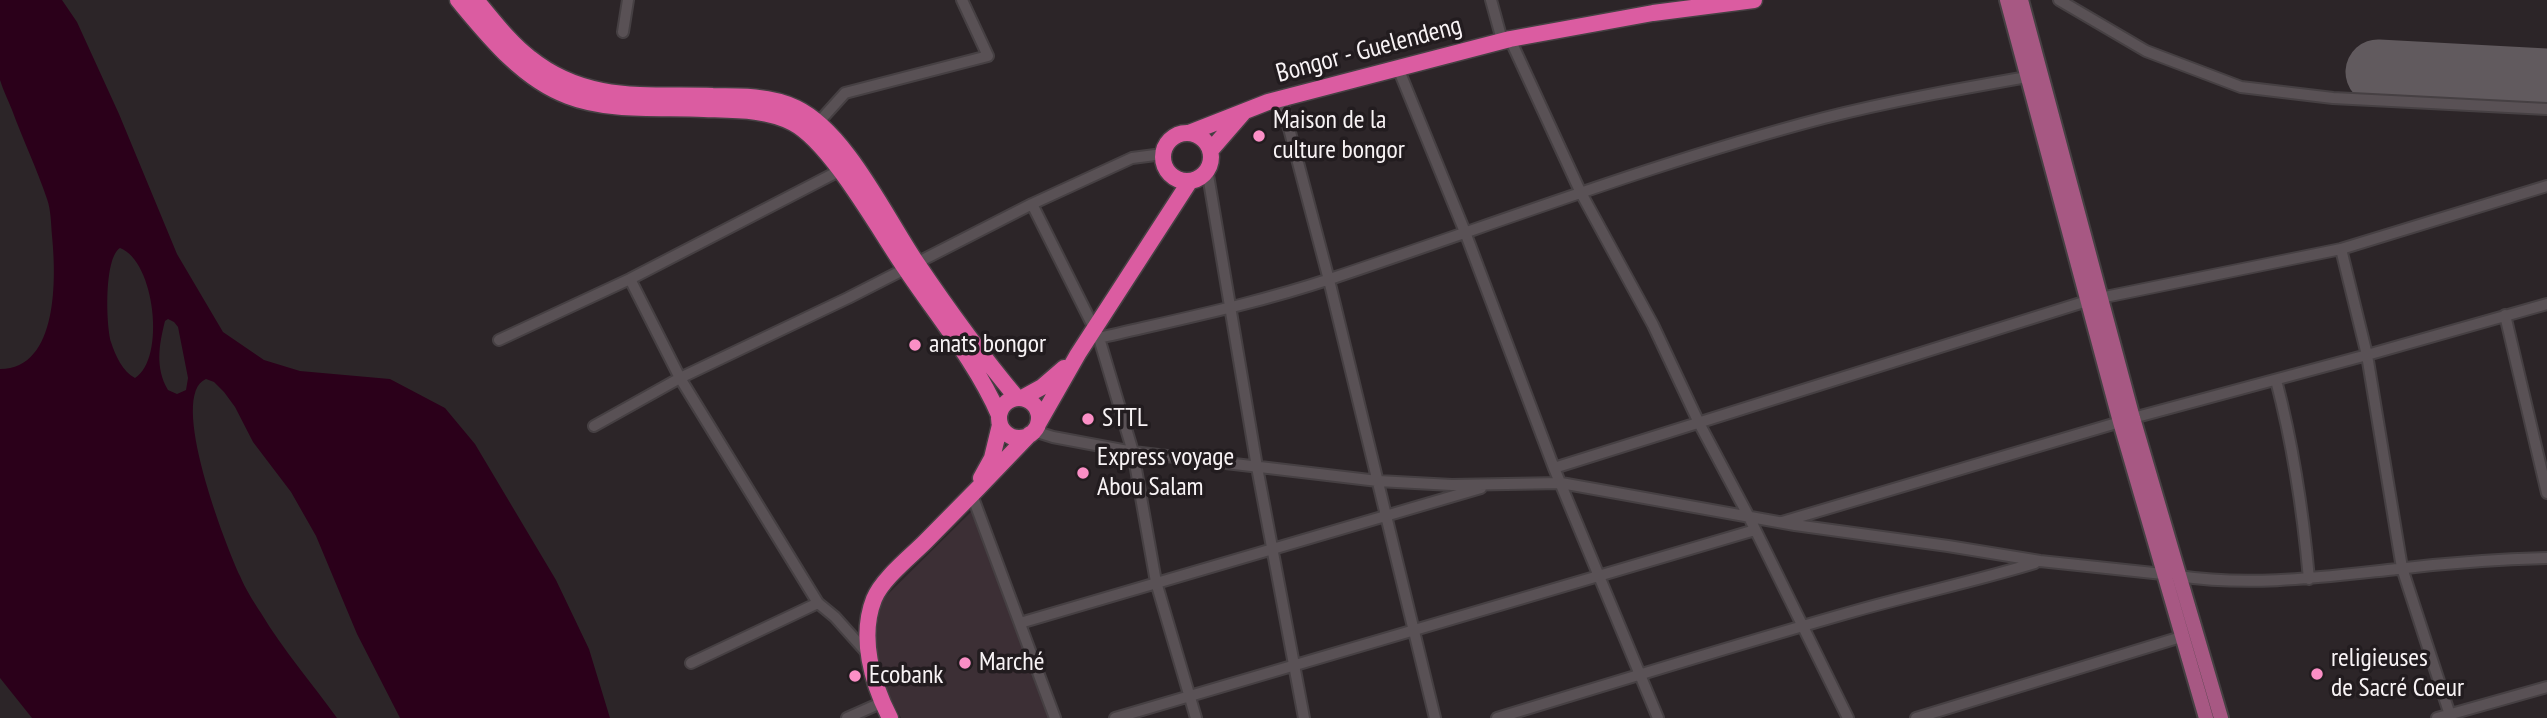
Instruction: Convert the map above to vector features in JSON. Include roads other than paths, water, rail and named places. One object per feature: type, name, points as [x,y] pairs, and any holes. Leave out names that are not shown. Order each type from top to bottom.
[{"type":"highway","points":[[457,0],[519,66],[546,85],[568,96],[593,103],[764,113],[792,122],[809,134],[911,266],[1019,398],[1035,407],[1034,429]]},
{"type":"highway","points":[[476,0],[528,57],[573,85],[620,94],[765,99],[796,108],[818,123],[853,163],[911,266],[975,370],[1006,433],[1015,437],[1034,429]]},
{"type":"highway","name":"Bongor - Guelendeng","points":[[1189,133],[1281,98],[1506,40],[1653,13],[1754,0]]},
{"type":"highway","points":[[972,495],[992,458],[1000,420],[1007,402],[1042,387],[1098,333],[1190,181],[1203,175],[1207,169],[1210,151],[1246,110]]},
{"type":"highway","points":[[1164,222],[1168,197],[1164,161],[1168,141],[1181,133],[1189,133],[1202,138],[1210,151]]},
{"type":"highway","points":[[1164,161],[1175,178],[1190,181]]},
{"type":"highway","points":[[890,718],[868,654],[871,611],[877,593],[1034,429],[1078,354]]},
{"type":"main road","points":[[2007,0],[2208,708]]},
{"type":"main road","points":[[2021,0],[2094,300]]},
{"type":"main road","points":[[2170,575],[2181,638],[2208,708],[2221,718]]},
{"type":"street","points":[[623,32],[628,0]]},
{"type":"street","points":[[818,123],[845,93],[988,56],[962,0]]},
{"type":"street","points":[[1491,0],[1506,40],[1580,191],[1653,326],[1848,718]]},
{"type":"street","points":[[2059,0],[2146,51],[2241,87],[2333,98],[2547,110]]},
{"type":"street","points":[[1398,68],[1465,232],[1554,468],[1658,718]]},
{"type":"street","points":[[1098,333],[1230,307],[1329,279],[1580,191],[1826,118],[2027,77]]},
{"type":"street","points":[[1281,98],[1329,279],[1435,718]]},
{"type":"street","points":[[594,426],[680,379],[1032,204],[1132,158],[1164,161]]},
{"type":"street","points":[[1207,169],[1257,467],[1304,718]]},
{"type":"street","points":[[499,340],[630,279],[839,171]]},
{"type":"street","points":[[1554,468],[2094,300],[2341,249],[2547,186]]},
{"type":"street","points":[[1032,204],[1098,333],[1133,452],[1156,582],[1196,718]]},
{"type":"street","points":[[2341,249],[2367,355],[2402,568],[2451,716]]},
{"type":"street","points":[[630,279],[680,379],[818,603],[835,617],[868,654]]},
{"type":"street","points":[[1779,522],[2127,420],[2547,304]]},
{"type":"street","points":[[2505,316],[2547,493]]},
{"type":"street","points":[[2276,380],[2292,439],[2296,483],[2305,526],[2309,579]]},
{"type":"street","points":[[1034,429],[1053,437],[1133,452],[1378,481],[1452,485],[1561,483],[1779,522],[2040,561],[2224,582],[2309,579],[2402,568],[2547,558]]},
{"type":"street","points":[[1020,623],[1494,484]]},
{"type":"street","points":[[972,495],[1055,718]]},
{"type":"street","points":[[1115,718],[1755,530]]},
{"type":"street","points":[[1497,718],[1802,626],[1978,581],[2040,561]]},
{"type":"street","points":[[691,663],[818,603]]},
{"type":"street","points":[[1916,718],[2181,638]]},
{"type":"street","points":[[2437,718],[2547,687]]},
{"type":"street","points":[[847,718],[883,702]]},
{"type":"place","name":"Maison de la culture bongor","points":[[1259,136]]},
{"type":"place","name":"anats bongor","points":[[915,345]]},
{"type":"place","name":"STTL","points":[[1088,419]]},
{"type":"place","name":"Express voyage Abou Salam","points":[[1083,473]]},
{"type":"place","name":"Marché","points":[[965,663]]},
{"type":"place","name":"religieuses de Sacré Coeur","points":[[2317,674]]},
{"type":"place","name":"Ecobank","points":[[855,676]]}]
